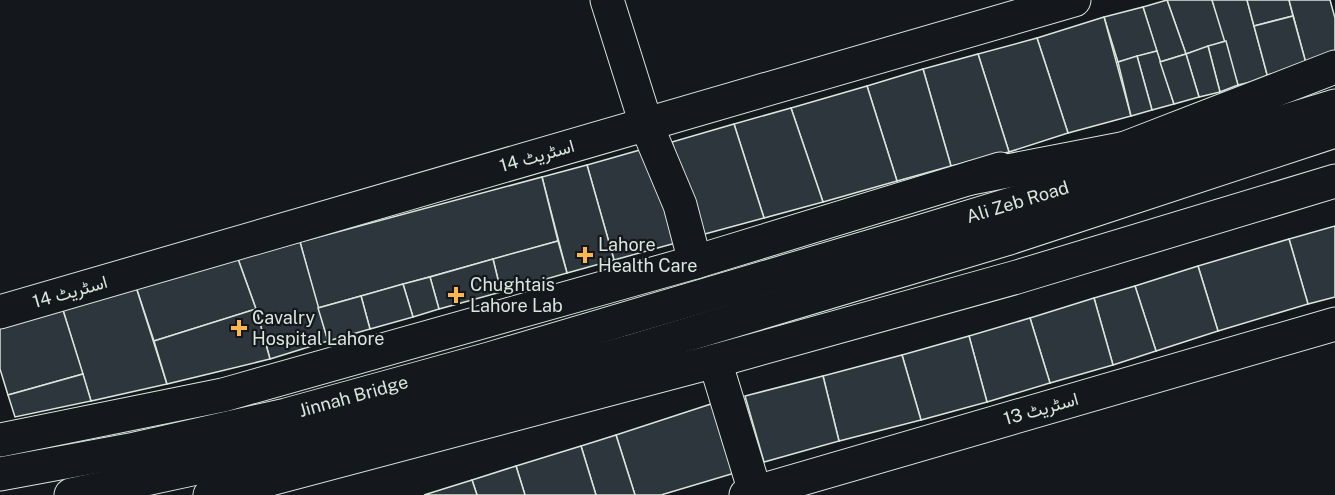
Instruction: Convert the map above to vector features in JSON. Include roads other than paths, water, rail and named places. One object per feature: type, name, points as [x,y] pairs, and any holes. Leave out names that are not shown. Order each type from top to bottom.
[{"type":"street","points":[[607,0],[646,124],[680,205],[695,262]]},
{"type":"street","name":"اسٹریٹ 14","points":[[0,312],[1074,0]]},
{"type":"street","points":[[919,232],[1335,67]]},
{"type":"street","points":[[0,440],[223,395],[695,262],[1335,67]]},
{"type":"street","points":[[971,178],[1124,149],[1331,115]]},
{"type":"street","name":"Ali Zeb Road","points":[[701,295],[1331,115]]},
{"type":"street","name":"Ali Zeb Road","points":[[727,322],[1006,239],[1331,115]]},
{"type":"street","points":[[210,495],[715,361],[1017,277],[1335,181]]},
{"type":"street","points":[[1006,239],[1017,277]]},
{"type":"street","name":"Jinnah Bridge","points":[[0,474],[130,450],[286,415],[489,359],[701,295]]},
{"type":"street","name":"Jinnah Bridge","points":[[71,495],[199,468],[291,445],[629,352],[727,322]]},
{"type":"street","name":"اسٹریٹ 13","points":[[752,494],[1335,324]]},
{"type":"street","points":[[715,361],[752,494]]},
{"type":"place","name":"Lahore Health Care","points":[[585,255]]},
{"type":"place","name":"Chughtais Lahore Lab","points":[[456,295]]},
{"type":"place","name":"Cavalry Hospital Lahore","points":[[239,328]]}]
